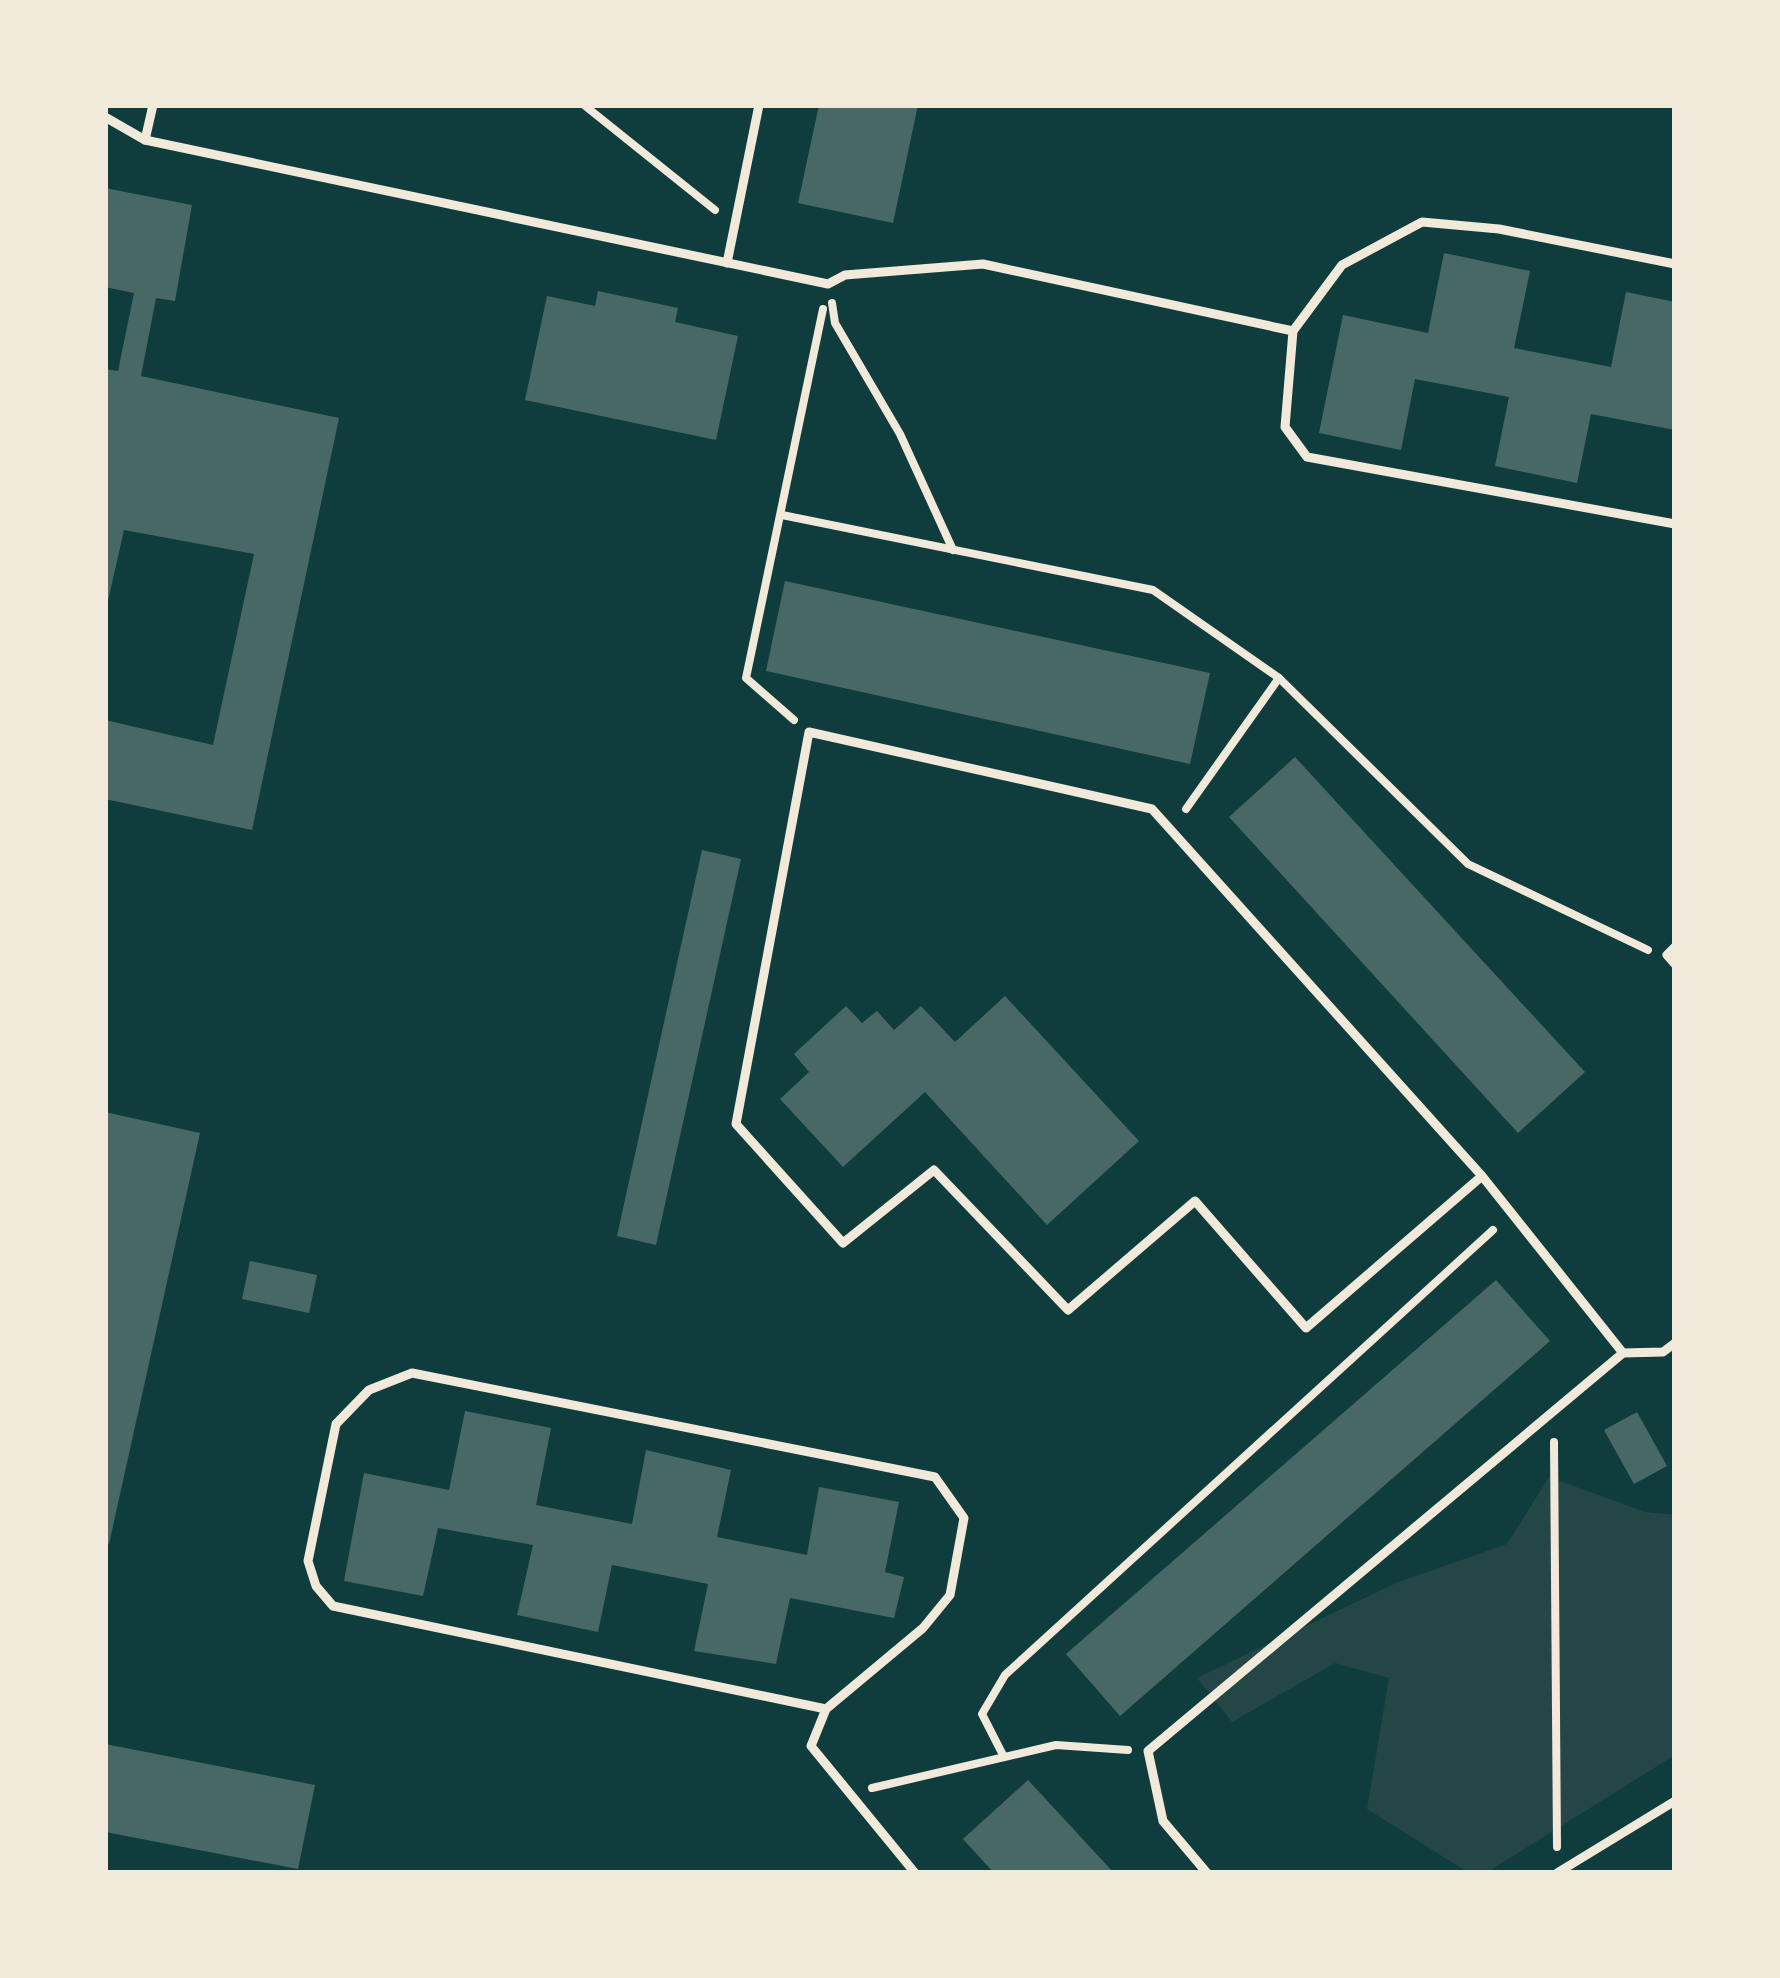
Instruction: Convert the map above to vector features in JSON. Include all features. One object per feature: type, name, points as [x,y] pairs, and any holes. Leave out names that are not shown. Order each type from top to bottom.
[{"type":"lane","points":[[146,140],[153,105]]},
{"type":"lane","points":[[728,263],[759,105]]},
{"type":"lane","points":[[105,117],[146,140],[828,284],[845,275],[983,264],[1293,331]]},
{"type":"lane","points":[[1675,265],[1499,229],[1422,222],[1342,265],[1293,331],[1285,427],[1307,457],[1675,524]]},
{"type":"lane","points":[[1482,1176],[1306,1328],[1195,1202],[1068,1310],[934,1170],[843,1243],[736,1124],[809,732],[1152,809],[1482,1176],[1623,1353]]},
{"type":"lane","points":[[1675,947],[1666,955],[1675,964]]},
{"type":"lane","points":[[1207,1873],[1163,1821],[1148,1751],[1623,1353],[1663,1352],[1675,1343]]},
{"type":"lane","points":[[826,1709],[333,1606],[316,1586],[308,1561],[336,1424],[369,1390],[412,1373],[935,1477],[964,1519],[950,1595],[923,1628],[826,1709],[811,1745],[846,1794],[915,1873]]},
{"type":"lane","points":[[1557,1873],[1675,1801]]},
{"type":"path","points":[[584,105],[735,226]]},
{"type":"path","points":[[809,732],[746,679],[828,284]]},
{"type":"path","points":[[828,284],[835,323],[900,434],[953,550]]},
{"type":"path","points":[[782,515],[1154,590],[1279,678],[1468,864],[1654,954]]},
{"type":"path","points":[[1171,831],[1279,678]]},
{"type":"path","points":[[1004,1757],[982,1714],[1005,1675],[1511,1212]]},
{"type":"path","points":[[1554,1411],[1557,1873]]},
{"type":"path","points":[[846,1794],[1056,1745],[1148,1751]]},
{"type":"shaded area","points":[[1549,1477],[1645,1512],[1675,1515],[1675,1755],[1486,1873],[1469,1873],[1367,1809],[1389,1678],[1335,1663],[1232,1722],[1197,1678],[1396,1583],[1507,1544]]},
{"type":"building","points":[[819,105],[918,105],[893,223],[798,203]]},
{"type":"building","points":[[105,188],[192,205],[175,301],[156,298],[141,376],[339,418],[252,830],[105,799],[105,720],[213,745],[254,554],[124,530],[105,614],[105,369],[118,371],[134,293],[105,287]]},
{"type":"building","points":[[1444,253],[1530,271],[1514,348],[1611,367],[1626,292],[1675,302],[1675,430],[1591,414],[1577,483],[1495,466],[1509,397],[1415,379],[1401,450],[1319,433],[1343,315],[1428,333]]},
{"type":"building","points":[[598,291],[678,308],[675,322],[738,336],[716,440],[525,400],[547,296],[595,306]]},
{"type":"building","points":[[785,581],[1210,673],[1190,764],[766,671]]},
{"type":"building","points":[[1295,757],[1585,1072],[1518,1133],[1229,817]]},
{"type":"building","points":[[702,850],[741,859],[656,1245],[617,1236]]},
{"type":"building","points":[[1005,996],[1139,1141],[1047,1225],[925,1092],[843,1167],[780,1099],[809,1072],[794,1054],[846,1006],[862,1023],[877,1011],[894,1030],[921,1006],[955,1042]]},
{"type":"building","points":[[105,1112],[200,1133],[109,1544],[105,1543]]},
{"type":"building","points":[[250,1261],[317,1275],[309,1313],[242,1299]]},
{"type":"building","points":[[1496,1280],[1550,1341],[1120,1716],[1066,1654]]},
{"type":"building","points":[[465,1411],[551,1428],[536,1505],[632,1524],[646,1450],[731,1470],[717,1537],[807,1555],[819,1487],[899,1502],[885,1572],[904,1577],[894,1618],[790,1598],[776,1664],[694,1651],[708,1584],[612,1565],[598,1632],[517,1615],[533,1545],[438,1528],[423,1596],[344,1581],[364,1473],[449,1490]]},
{"type":"building","points":[[1637,1412],[1667,1466],[1634,1484],[1604,1430]]},
{"type":"building","points":[[105,1744],[315,1785],[298,1869],[105,1832]]},
{"type":"building","points":[[1028,1780],[1114,1873],[994,1873],[963,1839]]}]
